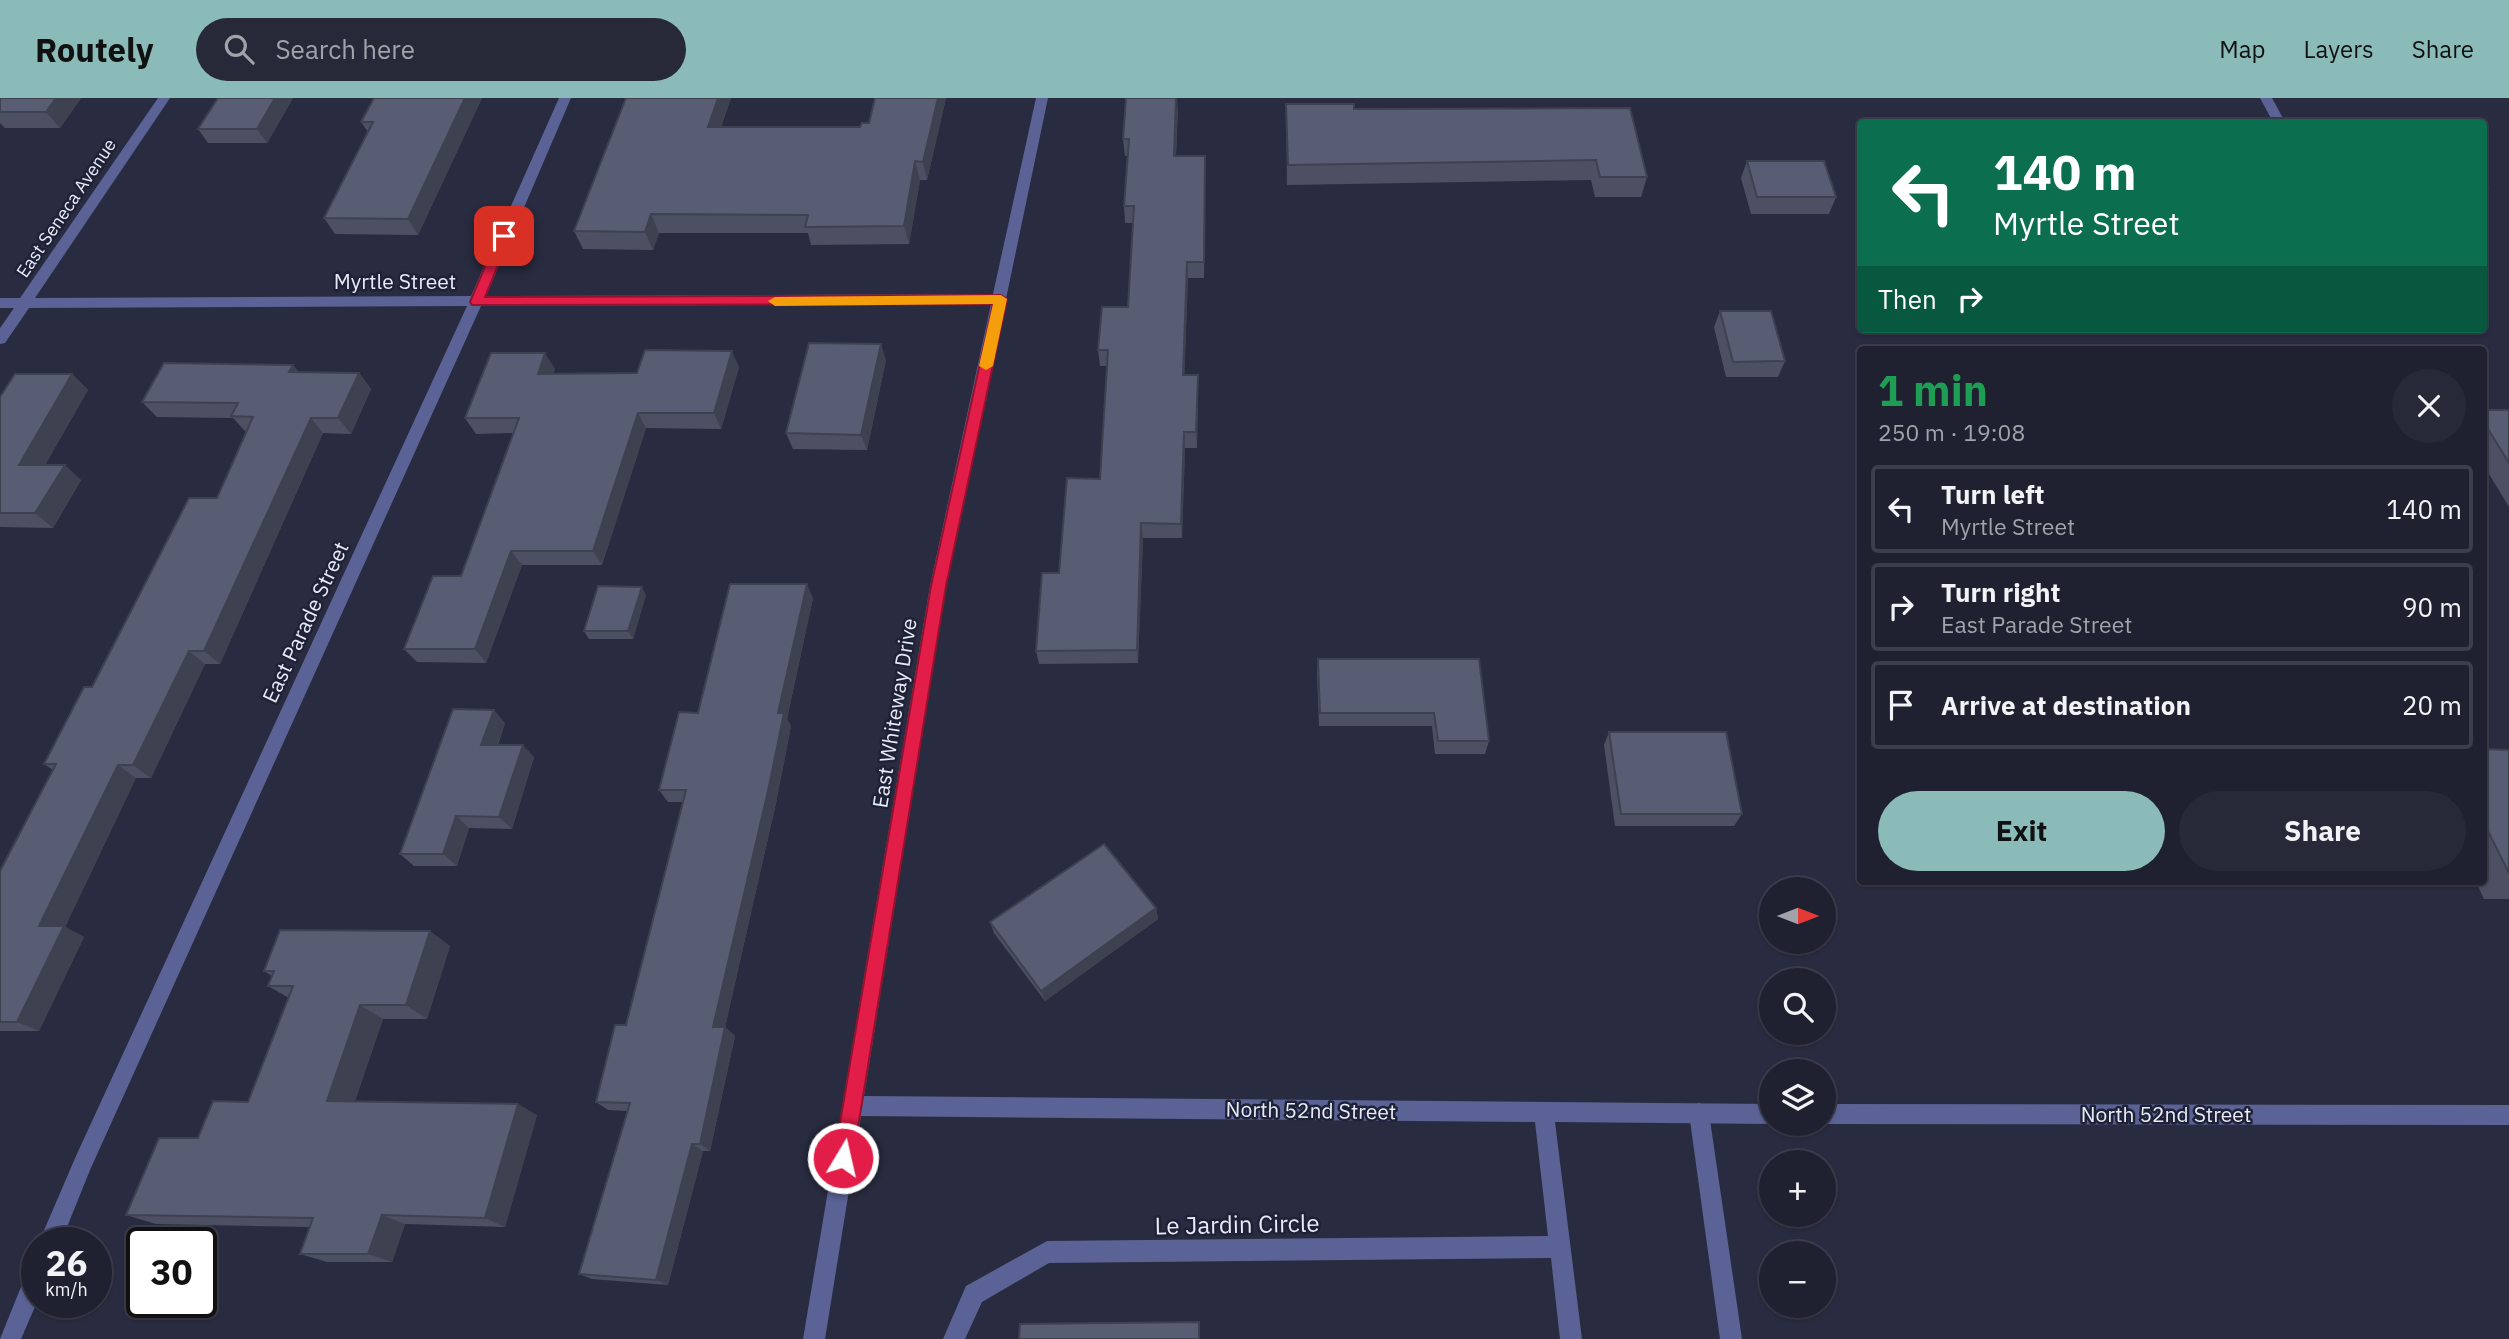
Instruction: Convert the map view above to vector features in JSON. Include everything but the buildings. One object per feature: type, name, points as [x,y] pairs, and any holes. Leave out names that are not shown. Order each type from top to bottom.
[{"type":"street","name":"East Seneca Avenue","points":[[0,339],[164,98]]},
{"type":"street","name":"East Parade Street","points":[[56,1227],[83,1163],[476,302],[565,98]]},
{"type":"street","name":"East Whiteway Drive","points":[[814,1339],[938,586],[1042,98]]},
{"type":"street","points":[[2266,98],[2277,119]]},
{"type":"street","name":"Myrtle Street","points":[[0,303],[1001,299]]},
{"type":"street","name":"North 52nd Street","points":[[851,1106],[1759,1114]]},
{"type":"street","points":[[1544,1113],[1571,1339]]},
{"type":"street","points":[[1699,1114],[1731,1339]]},
{"type":"street","name":"North 52nd Street","points":[[1836,1114],[2509,1115]]},
{"type":"street","name":"Le Jardin Circle","points":[[954,1339],[974,1294],[1047,1252],[1562,1247]]},
{"type":"street","points":[[10,1339],[21,1313]]},
{"type":"slow traffic","points":[[775,301],[1001,299],[986,366]]},
{"type":"route","points":[[504,236],[476,302],[1001,299],[938,586],[843,1158]]}]
